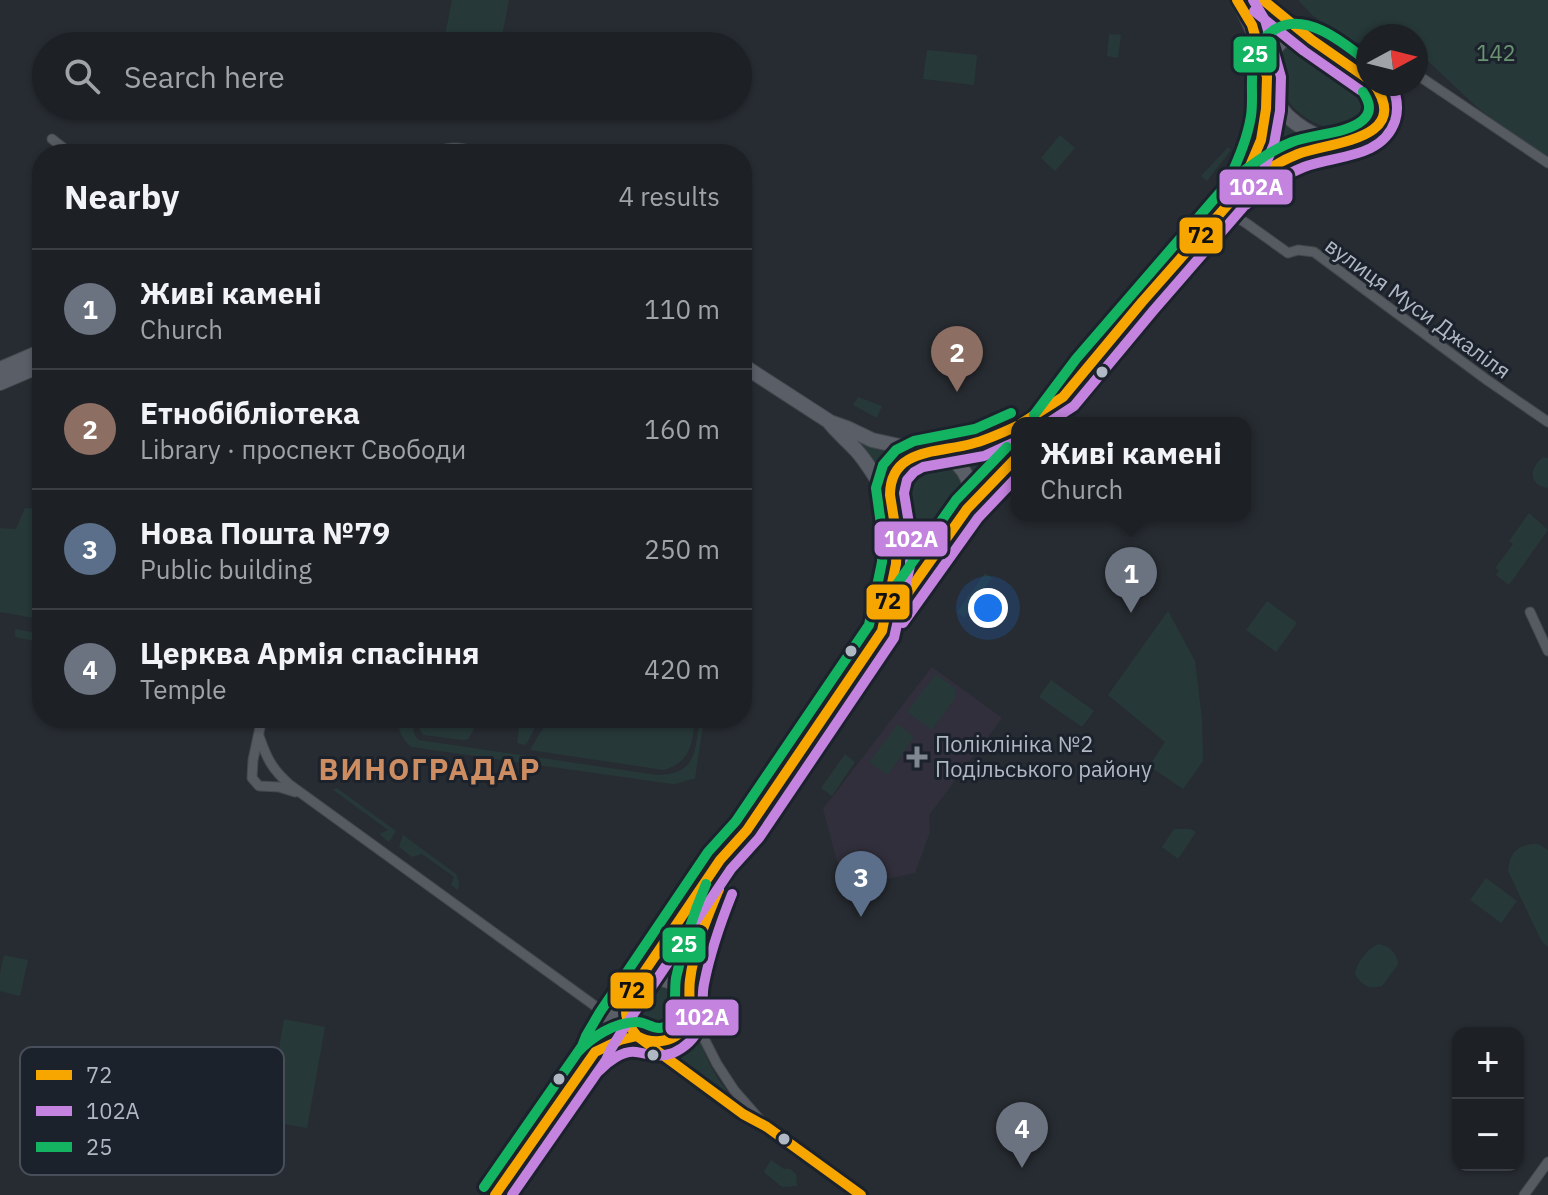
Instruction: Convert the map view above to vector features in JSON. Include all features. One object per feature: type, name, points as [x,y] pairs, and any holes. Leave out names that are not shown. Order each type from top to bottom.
[{"type":"street","points":[[1237,0],[1252,25],[1272,94],[1280,108],[1310,133],[1324,139],[1344,141],[1357,140],[1370,134],[1383,115],[1381,96]]},
{"type":"street","points":[[1263,0],[1356,70]]},
{"type":"street","points":[[1239,192],[1261,140],[1268,61],[1272,52],[1282,40],[1295,37],[1312,40]]},
{"type":"street","points":[[1330,52],[1356,52]]},
{"type":"street","points":[[1428,82],[1548,163]]},
{"type":"street","points":[[52,139],[58,144]]},
{"type":"street","points":[[1049,417],[1142,302],[1239,192],[1300,153],[1344,141]]},
{"type":"street","name":"вулиця Муси Джаліля","points":[[1224,210],[1288,253],[1298,250],[1314,252],[1548,422]]},
{"type":"street","points":[[0,369],[32,355]]},
{"type":"street","points":[[0,383],[32,369]]},
{"type":"street","points":[[495,1195],[595,1052],[612,1020],[720,860],[747,830],[970,502],[970,487],[965,472],[949,457],[872,440],[830,422],[752,371]]},
{"type":"street","points":[[1031,417],[1063,397]]},
{"type":"street","points":[[830,422],[876,477],[903,523],[924,532],[946,530],[1011,463]]},
{"type":"street","points":[[882,631],[896,564],[897,538],[890,488],[899,466],[912,457],[980,442],[1011,429]]},
{"type":"street","points":[[1530,612],[1548,651]]},
{"type":"street","points":[[260,728],[253,760],[255,782],[259,786],[304,795]]},
{"type":"street","points":[[259,736],[275,777],[269,786]]},
{"type":"street","points":[[252,773],[262,763],[273,769],[304,795],[612,1020],[861,1195]]},
{"type":"street","points":[[595,1052],[620,1040],[640,1038],[662,1042],[675,1037],[684,1027],[696,952],[709,913],[747,830]]},
{"type":"street","points":[[640,1038],[627,1022],[625,1010],[630,993],[645,980],[665,979],[677,985],[717,1064],[734,1090],[767,1127]]},
{"type":"street","points":[[1524,1195],[1548,1162]]},
{"type":"shaded area","name":"Поліклініка №2 Подільського району","points":[[932,667],[1002,718],[929,815],[930,832],[915,873],[850,887],[841,876],[823,809]]},
{"type":"green space","points":[[452,0],[509,0],[503,32],[446,32]]},
{"type":"green space","points":[[1250,0],[1290,28],[1279,29],[1269,38]]},
{"type":"green space","name":"142","points":[[1298,0],[1548,0],[1548,158],[1479,109],[1428,61],[1428,24],[1356,24],[1356,42],[1344,39]]},
{"type":"green space","points":[[1109,34],[1121,35],[1118,58],[1107,56]]},
{"type":"green space","points":[[1305,44],[1356,81],[1356,96],[1370,96],[1375,108],[1370,121],[1357,128],[1339,129],[1318,124],[1298,112],[1283,92],[1274,63],[1285,46]]},
{"type":"green space","points":[[927,50],[977,55],[974,85],[923,79]]},
{"type":"green space","points":[[1274,114],[1305,139],[1279,152],[1259,167],[1268,141]]},
{"type":"green space","points":[[1060,135],[1075,148],[1055,171],[1041,158]]},
{"type":"green space","points":[[1228,147],[1231,150],[1207,181],[1201,176]]},
{"type":"green space","points":[[858,397],[882,406],[877,418],[853,405]]},
{"type":"green space","points":[[853,436],[911,453],[895,465],[885,483]]},
{"type":"green space","points":[[1011,436],[1011,459],[975,496],[972,474],[957,457],[959,453]]},
{"type":"green space","points":[[935,457],[959,467],[969,491],[959,515],[935,525],[911,515],[901,491],[911,467]]},
{"type":"green space","points":[[1543,457],[1548,458],[1548,488],[1537,483],[1533,476],[1535,466]]},
{"type":"green space","points":[[25,508],[32,508],[32,618],[0,612],[0,528],[16,529]]},
{"type":"green space","points":[[1529,513],[1548,530],[1509,585],[1496,575],[1499,570],[1495,568],[1513,544],[1509,541]]},
{"type":"green space","points":[[904,529],[922,536],[941,536],[895,605],[903,568]]},
{"type":"green space","points":[[985,573],[992,578],[964,618],[957,612]]},
{"type":"green space","points":[[1267,601],[1297,623],[1276,652],[1246,630]]},
{"type":"green space","points":[[1168,611],[1195,661],[1202,719],[1203,761],[1183,789],[1149,766],[1165,742],[1108,695]]},
{"type":"green space","points":[[15,629],[32,632],[32,640],[15,637]]},
{"type":"green space","points":[[936,674],[955,688],[955,698],[932,730],[907,712]]},
{"type":"green space","points":[[1051,680],[1094,711],[1082,727],[1039,697]]},
{"type":"green space","points":[[898,724],[914,737],[888,775],[869,762]]},
{"type":"green space","points":[[400,728],[414,728],[419,740],[657,775],[680,771],[687,765],[695,750],[698,728],[703,728],[695,779],[672,784],[411,747]]},
{"type":"green space","points":[[419,728],[473,728],[468,739],[464,740],[423,735]]},
{"type":"green space","points":[[519,728],[535,728],[527,743],[517,743]]},
{"type":"green space","points":[[543,728],[693,728],[685,756],[664,770],[530,750]]},
{"type":"green space","points":[[845,754],[855,762],[832,796],[821,788]]},
{"type":"green space","points":[[337,788],[396,831],[389,842],[379,834],[388,830],[333,790]]},
{"type":"green space","points":[[1174,829],[1196,832],[1178,859],[1162,847]]},
{"type":"green space","points":[[403,835],[456,874],[458,890],[451,885],[454,877],[422,854],[412,857],[399,847]]},
{"type":"green space","points":[[1532,844],[1548,850],[1548,947],[1542,942],[1508,871],[1514,852]]},
{"type":"green space","points":[[1486,878],[1517,901],[1501,923],[1470,900]]},
{"type":"green space","points":[[700,896],[704,898],[691,940],[688,986],[670,975],[650,973]]},
{"type":"green space","points":[[1378,944],[1392,950],[1398,964],[1382,986],[1369,987],[1355,974],[1363,956]]},
{"type":"green space","points":[[4,955],[28,960],[20,996],[0,991]]},
{"type":"green space","points":[[655,985],[671,987],[685,1004],[678,1030],[659,1038],[641,1030],[633,1010],[642,992]]},
{"type":"green space","points":[[284,1019],[325,1027],[307,1128],[284,1124],[284,1047],[279,1047]]},
{"type":"green space","points":[[694,1031],[698,1031],[712,1067],[734,1099],[731,1102],[663,1050],[681,1045]]},
{"type":"green space","points":[[771,1160],[796,1174],[797,1186],[782,1187],[765,1173]]},
{"type":"transit line","name":"72","points":[[1031,417],[1063,397],[1239,192],[1261,140],[1267,77],[1252,25],[1237,0]]},
{"type":"transit line","name":"102А","points":[[1057,417],[1074,406],[1252,197],[1274,144],[1280,111],[1281,77],[1265,20],[1253,0]]},
{"type":"transit line","name":"72","points":[[1263,0],[1356,71]]},
{"type":"transit line","name":"102А","points":[[1254,11],[1356,87]]},
{"type":"transit line","name":"25","points":[[1226,187],[1249,125],[1255,54],[1268,35],[1286,25],[1311,26],[1336,38],[1356,53]]},
{"type":"transit line","name":"25","points":[[1034,415],[1076,359],[1229,182],[1284,146],[1356,125],[1369,110],[1365,96]]},
{"type":"transit line","name":"72","points":[[1236,195],[1289,158],[1363,136],[1376,128],[1383,117],[1380,96]]},
{"type":"transit line","name":"102А","points":[[1246,205],[1266,188],[1296,171],[1356,154],[1380,143],[1395,121],[1396,96]]},
{"type":"transit line","name":"25","points":[[484,1187],[582,1046],[600,1012],[708,852],[736,821],[869,625],[882,562],[883,539],[876,488],[883,465],[896,450],[914,441],[975,429],[1011,413]]},
{"type":"transit line","name":"72","points":[[861,1195],[637,1036],[626,1016],[626,1005],[630,993],[720,860],[747,830],[882,631],[896,564],[897,538],[890,495],[898,468],[918,455],[977,442],[1011,429]]},
{"type":"transit line","name":"102А","points":[[512,1195],[606,1060],[624,1028],[731,869],[759,838],[894,638],[910,566],[911,536],[904,493],[907,480],[923,467],[984,456],[1011,444]]},
{"type":"transit line","name":"25","points":[[881,607],[956,500],[1007,447]]},
{"type":"transit line","name":"72","points":[[892,615],[967,509],[1011,463]]},
{"type":"transit line","name":"102А","points":[[903,623],[978,518],[1011,483]]},
{"type":"transit line","name":"25","points":[[577,1053],[596,1036],[620,1025],[637,1022],[658,1028],[671,1021],[682,954],[706,884]]},
{"type":"transit line","name":"72","points":[[637,1036],[650,1041],[671,1039],[686,1024],[695,956],[719,889]]},
{"type":"transit line","name":"102А","points":[[599,1071],[626,1053],[673,1053],[694,1036],[701,1023],[709,961],[732,894]]},
{"type":"transit line","name":"72","points":[[495,1195],[595,1052],[637,1036]]},
{"type":"place","name":"Етнобібліотека","points":[[957,392]]},
{"type":"place","name":"Живі камені","points":[[1131,613]]},
{"type":"place","name":"Поліклініка №2 Подільського району","points":[[917,757]]},
{"type":"place","name":"Нова Пошта №79","points":[[861,917]]},
{"type":"place","name":"Церква Армія спасіння","points":[[1022,1168]]},
{"type":"district","name":"ВИНОГРАДАР","points":[[430,770]]}]
